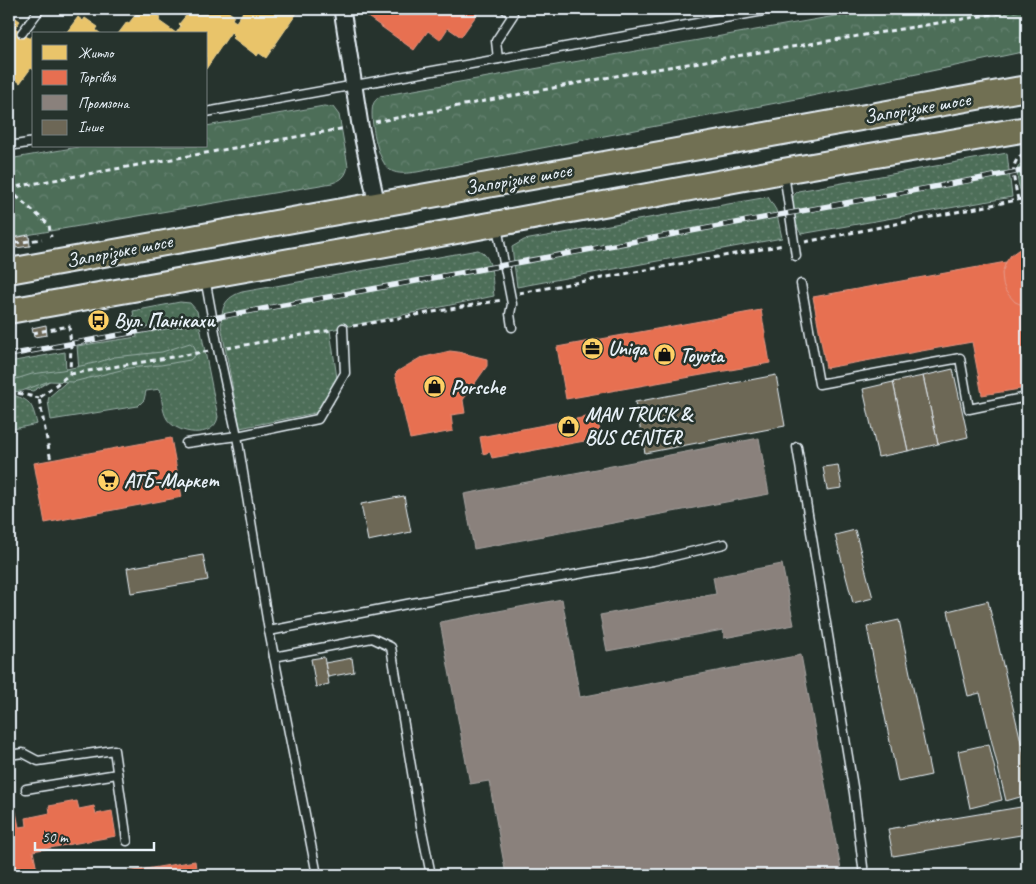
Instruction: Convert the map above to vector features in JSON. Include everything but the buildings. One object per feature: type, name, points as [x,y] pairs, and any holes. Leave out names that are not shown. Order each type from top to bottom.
[{"type":"main road","name":"Запорізьке шосе","points":[[9,271],[1027,88]]},
{"type":"main road","name":"Запорізьке шосе","points":[[9,311],[366,248],[783,171],[1027,129]]},
{"type":"street","points":[[342,9],[360,125],[377,204]]},
{"type":"lane","points":[[22,33],[40,9]]},
{"type":"lane","points":[[498,60],[496,41],[513,15],[505,9]]},
{"type":"lane","points":[[208,112],[775,9]]},
{"type":"lane","points":[[9,146],[32,142]]},
{"type":"lane","points":[[783,171],[796,256]]},
{"type":"lane","points":[[496,223],[512,304],[510,314],[512,327]]},
{"type":"lane","points":[[205,276],[218,349],[237,436],[274,657],[317,875]]},
{"type":"lane","points":[[801,284],[819,384],[960,358],[969,409],[1027,397]]},
{"type":"lane","points":[[186,443],[237,436],[318,419],[345,373],[343,328]]},
{"type":"lane","points":[[797,447],[854,793],[864,875]]},
{"type":"lane","points":[[269,630],[653,561],[724,544]]},
{"type":"lane","points":[[274,657],[372,638],[391,647],[421,826],[432,875]]},
{"type":"lane","points":[[9,754],[23,752],[38,761],[114,750],[127,841]]},
{"type":"lane","points":[[26,789],[117,774]]},
{"type":"path","points":[[9,189],[626,74],[1024,9]]},
{"type":"path","points":[[1018,200],[1013,166],[1020,155],[1027,152]]},
{"type":"path","points":[[1020,155],[1027,164]]},
{"type":"path","points":[[9,189],[49,225],[51,237]]},
{"type":"path","points":[[39,398],[70,374],[510,298],[529,291],[795,243],[1027,198]]},
{"type":"path","points":[[15,244],[42,239]]},
{"type":"path","points":[[33,333],[69,326],[71,344],[70,374]]},
{"type":"path","points":[[9,391],[39,398]]},
{"type":"path","points":[[39,398],[51,460]]},
{"type":"green space","points":[[875,9],[1027,9],[1027,51],[802,98],[417,172],[393,172],[386,166],[378,150],[373,129],[372,111],[374,102],[380,96]]},
{"type":"green space","points":[[324,106],[333,107],[339,115],[348,166],[343,177],[332,183],[9,238],[9,159],[72,148],[208,148],[208,126]]},
{"type":"green space","points":[[1007,153],[1012,197],[801,234],[797,226],[792,201],[793,196],[798,191]]},
{"type":"green space","points":[[1021,164],[1026,167],[1027,171],[1027,194],[1022,194],[1018,184],[1017,169]]},
{"type":"green space","points":[[768,197],[776,210],[782,238],[517,287],[512,247],[524,240]]},
{"type":"green space","points":[[478,250],[483,253],[490,264],[494,296],[330,330],[338,385],[333,404],[325,411],[240,428],[221,325],[223,308],[231,297],[242,292]]},
{"type":"green space","points":[[180,302],[190,303],[197,311],[218,417],[210,429],[202,432],[186,431],[172,424],[164,412],[160,389],[146,391],[144,400],[138,406],[51,420],[49,397],[79,371],[77,346],[137,337],[133,311]]},
{"type":"green space","points":[[190,343],[194,346],[197,354],[190,360],[129,368],[73,382],[49,381],[22,391],[9,392],[9,379],[62,370],[114,357],[162,352]]},
{"type":"green space","points":[[65,352],[66,371],[33,391],[9,387],[9,362]]},
{"type":"green space","points":[[9,394],[22,398],[29,403],[34,411],[37,424],[9,430]]},
{"type":"railway","points":[[9,355],[1027,170]]},
{"type":"place","name":"Вул. Панікахи","points":[[98,320]]},
{"type":"place","name":"Uniqa","points":[[592,348]]},
{"type":"place","name":"Toyota","points":[[664,355]]},
{"type":"place","name":"Porsche","points":[[435,387]]},
{"type":"place","name":"MAN TRUCK & BUS CENTER","points":[[569,426]]},
{"type":"place","name":"АТБ-Маркет","points":[[108,480]]}]
